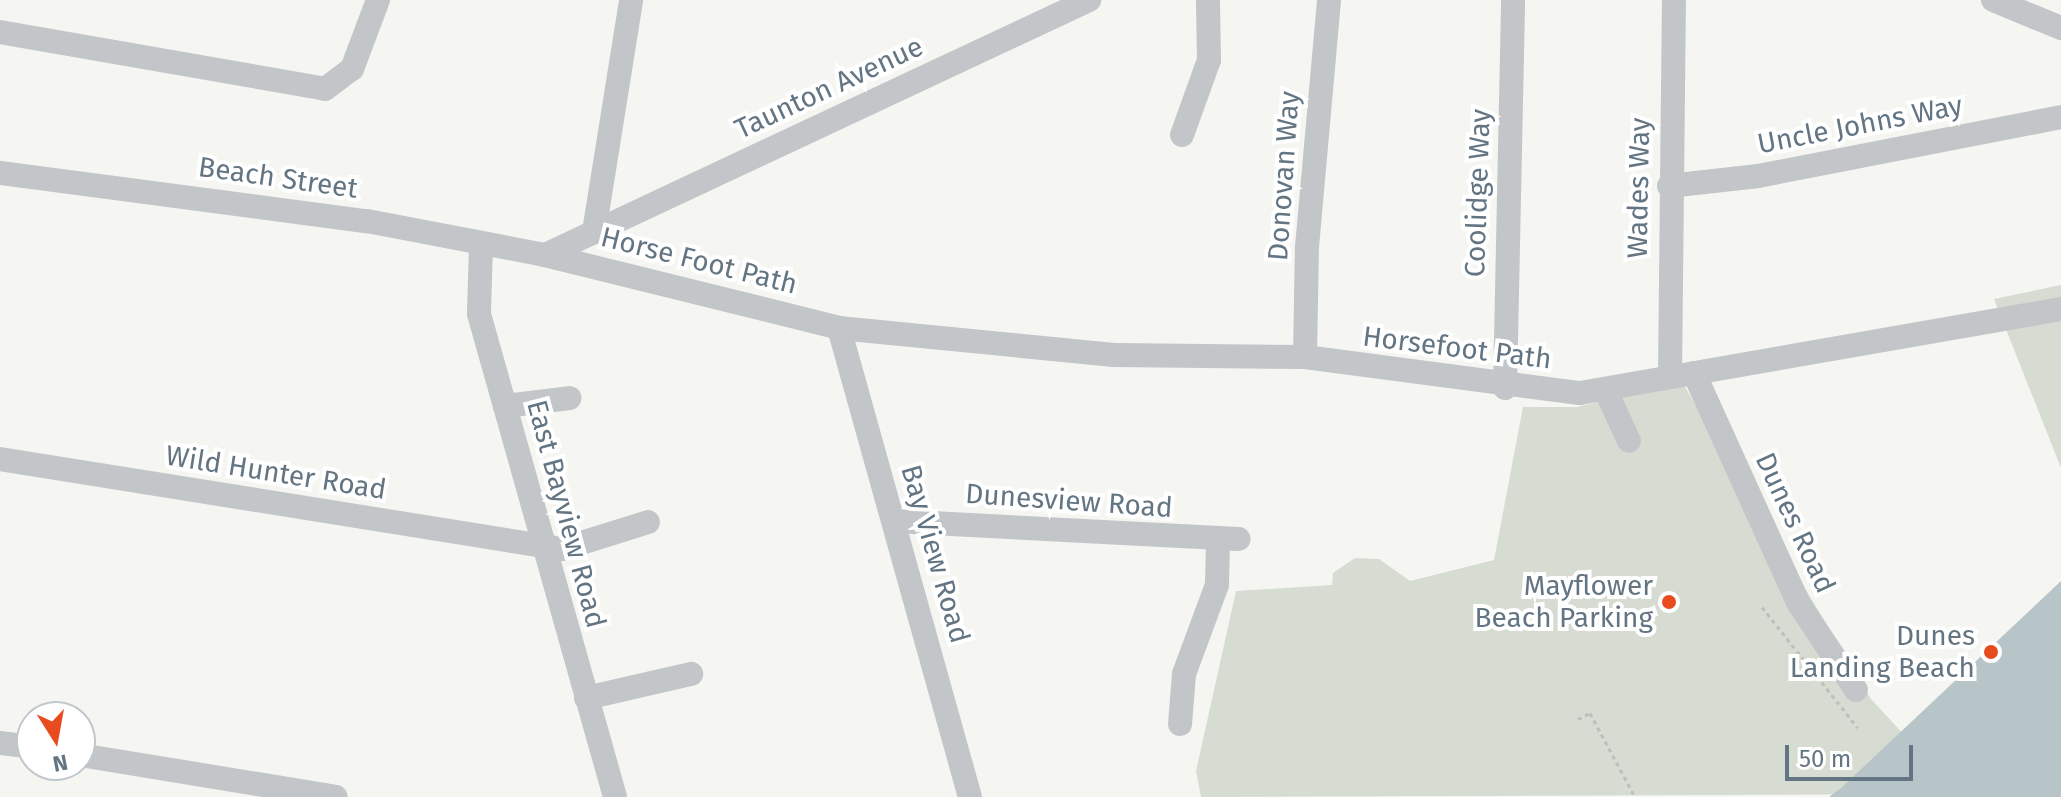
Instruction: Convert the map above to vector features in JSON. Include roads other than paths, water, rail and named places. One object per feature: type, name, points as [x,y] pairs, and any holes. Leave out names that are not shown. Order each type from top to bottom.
[{"type":"street","points":[[0,32],[325,89],[352,69],[378,0]]},
{"type":"street","points":[[594,232],[631,0]]},
{"type":"street","name":"Taunton Avenue","points":[[545,255],[1089,0]]},
{"type":"street","points":[[1182,135],[1209,60],[1208,0]]},
{"type":"street","name":"Donovan Way","points":[[1305,357],[1307,247],[1329,0]]},
{"type":"street","name":"Coolidge Way","points":[[1505,388],[1513,0]]},
{"type":"street","name":"Wades Way","points":[[1674,0],[1669,186],[1682,375]]},
{"type":"street","points":[[2006,2],[2061,28]]},
{"type":"street","name":"Uncle Johns Way","points":[[1669,186],[1745,178],[2061,117]]},
{"type":"street","name":"Beach Street","points":[[0,173],[270,205],[545,255]]},
{"type":"street","name":"East Bayview Road","points":[[481,245],[476,299],[615,797]]},
{"type":"street","name":"Horse Foot Path","points":[[545,255],[839,328]]},
{"type":"street","name":"Horsefoot Path","points":[[839,328],[1114,355],[1305,357],[1505,388],[1605,389],[2061,309]]},
{"type":"street","name":"Bay View Road","points":[[839,328],[970,797]]},
{"type":"street","name":"Dunes Road","points":[[1682,375],[1799,604],[1856,690]]},
{"type":"street","points":[[1605,389],[1629,441]]},
{"type":"street","points":[[505,406],[570,398]]},
{"type":"street","name":"Wild Hunter Road","points":[[0,459],[562,549],[648,522]]},
{"type":"street","name":"Dunesview Road","points":[[894,521],[1228,540],[1217,585],[1184,674],[1180,724]]},
{"type":"street","points":[[586,698],[691,674]]},
{"type":"street","points":[[96,758],[336,797]]},
{"type":"place","name":"Mayflower Beach Parking","points":[[1669,602]]},
{"type":"place","name":"Dunes Landing Beach","points":[[1991,652]]}]
